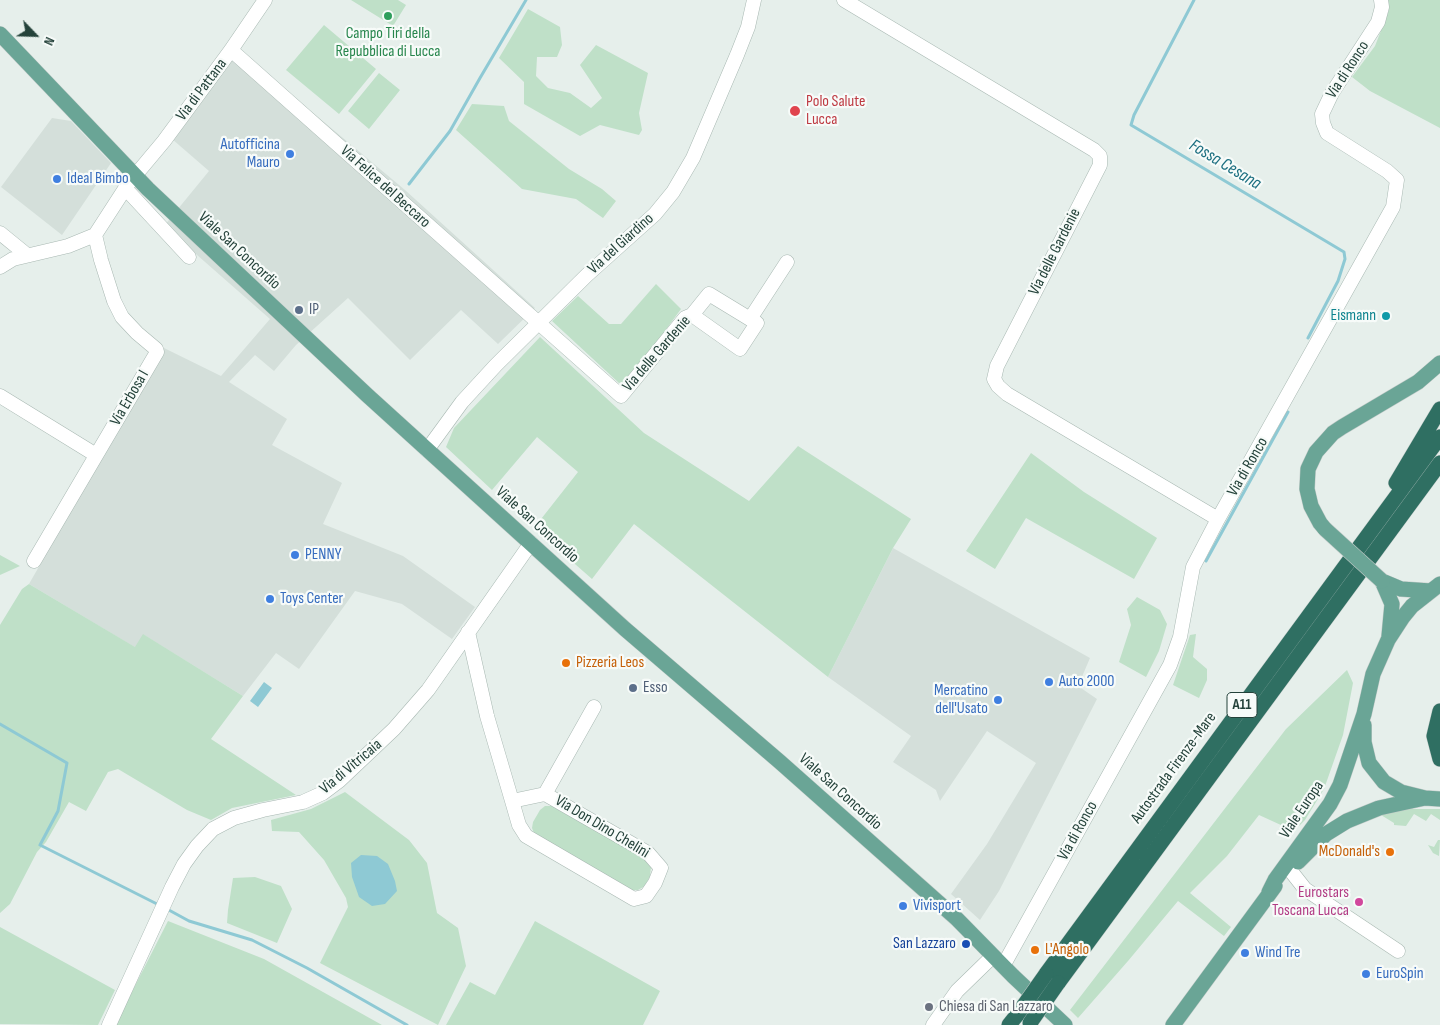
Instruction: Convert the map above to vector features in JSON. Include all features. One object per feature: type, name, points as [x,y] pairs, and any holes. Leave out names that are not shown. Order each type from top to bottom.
[{"type":"highway","points":[[1365,539],[1440,409]]},
{"type":"highway","name":"Autostrada Firenze-Mare","points":[[1013,1020],[1440,437]]},
{"type":"highway","name":"Autostrada Firenze-Mare","points":[[1029,1024],[1440,463]]},
{"type":"highway","points":[[1440,711],[1434,736],[1440,760]]},
{"type":"main road","name":"Viale San Concordio","points":[[0,34],[135,176],[360,389],[625,629],[780,762],[956,919],[1065,1025]]},
{"type":"main road","points":[[1436,587],[1408,591],[1382,581],[1325,529],[1315,514],[1307,490],[1308,469],[1316,452],[1337,430],[1418,382],[1440,363]]},
{"type":"main road","points":[[1382,581],[1392,604],[1388,640]]},
{"type":"main road","name":"Viale Europa","points":[[1269,892],[1275,880],[1330,804],[1340,785],[1364,714],[1373,674],[1388,640],[1403,616],[1412,606],[1436,587]]},
{"type":"main road","name":"Viale Europa","points":[[1364,714],[1366,751],[1369,763],[1374,771],[1395,790],[1425,798],[1440,799]]},
{"type":"main road","name":"Viale Europa","points":[[1173,1025],[1269,892],[1326,834],[1347,821],[1379,808],[1425,798]]},
{"type":"street","name":"Via di Pattana","points":[[95,235],[125,188],[164,141],[265,0]]},
{"type":"street","name":"Via del Giardino","points":[[427,450],[462,402],[496,365],[587,275],[655,214],[673,192],[693,158],[737,55],[748,27],[754,0]]},
{"type":"street","name":"Via delle Gardenie","points":[[844,0],[1094,150],[1100,156],[1100,165],[996,366],[994,378],[998,386],[1007,394],[1218,519]]},
{"type":"street","name":"Via di Ronco","points":[[933,1025],[957,991],[998,961],[1170,665],[1180,637],[1193,567],[1218,519],[1394,206],[1397,180],[1387,171],[1327,133],[1322,114],[1332,93],[1378,22],[1382,7],[1381,0]]},
{"type":"street","name":"Via Felice del Beccaro","points":[[231,50],[538,323]]},
{"type":"street","points":[[125,188],[189,257]]},
{"type":"street","points":[[0,233],[27,255]]},
{"type":"street","points":[[0,267],[13,259],[68,246],[95,235]]},
{"type":"street","name":"Via Erbosa I","points":[[34,561],[157,352],[122,317],[114,301],[95,235]]},
{"type":"street","points":[[692,315],[740,349],[757,323],[750,319],[788,262]]},
{"type":"street","name":"Via delle Gardenie","points":[[538,323],[621,396],[685,318],[692,315],[709,294],[750,319]]},
{"type":"street","points":[[0,396],[96,455]]},
{"type":"street","name":"Via di Vitricaia","points":[[109,1025],[167,898],[184,864],[197,846],[213,829],[234,818],[303,802],[323,793],[339,781],[400,722],[428,690],[531,543]]},
{"type":"street","name":"Via Don Dino Chelini","points":[[468,632],[479,686],[512,801],[519,825],[526,836],[634,899],[646,896],[655,883],[661,868],[648,852],[545,794],[512,801]]},
{"type":"street","points":[[545,794],[594,706]]},
{"type":"street","points":[[1290,870],[1305,889],[1398,951]]},
{"type":"shaded area","points":[[238,50],[405,190],[535,308],[498,344],[461,310],[410,360],[348,298],[296,345],[274,371],[255,355],[229,382],[287,419],[272,445],[342,483],[323,524],[403,556],[475,607],[452,639],[402,604],[355,591],[299,669],[276,653],[243,696],[144,635],[136,648],[29,584],[164,348],[221,376],[270,319],[164,226],[209,171],[172,139]]},
{"type":"shaded area","points":[[52,118],[71,121],[111,163],[62,235],[1,187]]},
{"type":"shaded area","points":[[893,548],[1090,658],[1078,686],[1097,699],[999,891],[980,920],[951,894],[987,844],[1036,763],[987,731],[940,801],[936,790],[893,762],[911,736],[828,677]]},
{"type":"green space","name":"Campo Tiri della Repubblica di Lucca","points":[[351,0],[398,0],[406,5],[393,26]]},
{"type":"green space","points":[[1387,0],[1440,0],[1440,128],[1370,91],[1352,77],[1375,46],[1389,10]]},
{"type":"green space","points":[[528,9],[560,27],[562,45],[557,57],[537,57],[536,76],[548,88],[570,93],[591,108],[602,98],[580,65],[596,45],[648,73],[639,113],[642,130],[639,135],[600,125],[580,136],[524,104],[524,82],[499,58]]},
{"type":"green space","points":[[324,25],[376,69],[339,114],[286,70]]},
{"type":"green space","points":[[379,73],[400,90],[369,129],[348,111]]},
{"type":"green space","points":[[472,104],[504,106],[509,121],[569,169],[602,189],[616,201],[603,218],[576,199],[522,189],[456,130]]},
{"type":"green space","points":[[656,284],[681,309],[629,380],[619,383],[552,321],[578,296],[609,324],[621,324]]},
{"type":"green space","points":[[540,337],[644,433],[749,501],[798,446],[911,519],[893,548],[828,677],[634,524],[592,579],[534,528],[578,472],[537,437],[492,490],[446,447],[454,428]]},
{"type":"green space","points":[[1031,453],[1084,492],[1157,538],[1134,579],[1026,518],[995,569],[966,551]]},
{"type":"green space","points":[[0,555],[20,566],[0,575]]},
{"type":"green space","points":[[29,584],[135,647],[143,634],[243,696],[211,739],[296,795],[232,808],[211,820],[187,810],[118,769],[108,772],[86,811],[69,802],[46,842],[37,852],[10,904],[0,913],[0,625],[22,589]]},
{"type":"green space","points":[[1137,597],[1160,610],[1167,624],[1159,651],[1146,677],[1119,662],[1131,625],[1127,609]]},
{"type":"green space","points":[[1196,634],[1193,657],[1207,669],[1207,680],[1199,698],[1173,685],[1190,635]]},
{"type":"green space","points":[[1347,670],[1353,683],[1343,735],[1324,789],[1305,820],[1294,831],[1259,815],[1227,856],[1190,893],[1231,927],[1224,936],[1178,901],[1078,1018],[1070,1010],[1286,729]]},
{"type":"green space","points":[[345,792],[409,840],[427,863],[437,913],[458,928],[466,966],[438,1025],[320,963],[348,907],[346,898],[324,860],[299,832],[272,831],[271,820],[311,809]]},
{"type":"green space","points":[[545,806],[552,806],[645,858],[651,867],[650,876],[645,886],[638,890],[630,890],[534,833],[532,828],[533,822],[540,810]]},
{"type":"green space","points":[[1408,809],[1440,809],[1440,820],[1431,814],[1426,821],[1414,814],[1406,826],[1394,825],[1394,823],[1381,815]]},
{"type":"green space","points":[[1438,840],[1440,840],[1439,856],[1433,853],[1428,845],[1434,847]]},
{"type":"green space","points":[[255,877],[281,886],[292,909],[277,943],[227,923],[233,878]]},
{"type":"green space","points":[[168,921],[264,959],[382,1025],[115,1025]]},
{"type":"green space","points":[[535,921],[660,991],[643,1025],[446,1025],[470,982],[495,995]]},
{"type":"green space","points":[[0,927],[115,990],[98,1025],[0,1024]]},
{"type":"water","points":[[264,682],[272,688],[258,707],[250,701]]},
{"type":"water","points":[[361,855],[377,856],[388,864],[397,891],[385,904],[372,906],[359,897],[352,877],[351,863]]},
{"type":"waterway","points":[[409,184],[450,131],[526,0]]},
{"type":"waterway","name":"Fossa Cesana","points":[[1194,0],[1134,115],[1131,125],[1344,252],[1345,259],[1338,281],[1308,338]]},
{"type":"waterway","name":"Fossa Cesana","points":[[1206,561],[1288,412]]},
{"type":"waterway","points":[[0,724],[67,763],[58,811],[40,845],[159,905]]},
{"type":"waterway","points":[[167,909],[189,921],[252,940],[307,968],[407,1025]]},
{"type":"place","name":"Campo Tiri della Repubblica di Lucca","points":[[388,16]]},
{"type":"place","name":"Polo Salute Lucca","points":[[795,111]]},
{"type":"place","name":"Autofficina Mauro","points":[[290,154]]},
{"type":"place","name":"Ideal Bimbo","points":[[57,179]]},
{"type":"place","name":"IP","points":[[299,310]]},
{"type":"place","name":"Eismann","points":[[1386,316]]},
{"type":"place","name":"PENNY","points":[[295,555]]},
{"type":"place","name":"Toys Center","points":[[270,599]]},
{"type":"place","name":"Pizzeria Leos","points":[[566,663]]},
{"type":"place","name":"Auto 2000","points":[[1049,682]]},
{"type":"place","name":"Esso","points":[[633,688]]},
{"type":"place","name":"Mercatino dell'Usato","points":[[998,700]]},
{"type":"place","name":"McDonald's","points":[[1390,852]]},
{"type":"place","name":"Eurostars Toscana Lucca","points":[[1359,902]]},
{"type":"place","name":"Vivisport","points":[[903,906]]},
{"type":"place","name":"San Lazzaro","points":[[966,944]]},
{"type":"place","name":"L'Angolo","points":[[1035,950]]},
{"type":"place","name":"Wind Tre","points":[[1245,953]]},
{"type":"place","name":"EuroSpin","points":[[1366,974]]},
{"type":"place","name":"Chiesa di San Lazzaro","points":[[929,1007]]}]
